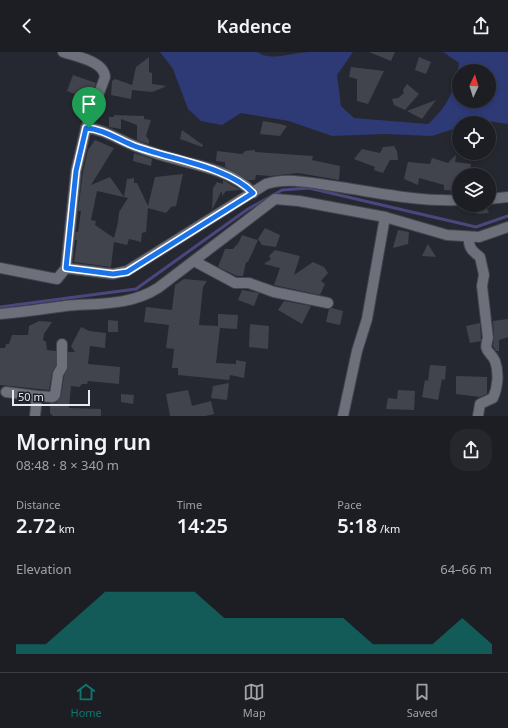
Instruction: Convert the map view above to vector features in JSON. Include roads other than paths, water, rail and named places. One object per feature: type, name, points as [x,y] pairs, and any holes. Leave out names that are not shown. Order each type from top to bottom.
[{"type":"street","points":[[0,268],[57,279],[66,268],[76,171],[86,128],[105,75],[98,66],[63,52]]},
{"type":"street","points":[[86,128],[97,129],[157,153],[203,166],[246,185],[253,193]]},
{"type":"street","points":[[66,268],[113,274],[127,272],[266,184],[274,181],[307,182],[392,196],[452,200]]},
{"type":"street","points":[[496,198],[508,197]]},
{"type":"street","points":[[0,314],[65,306],[119,302],[140,298],[158,288],[275,199],[299,201],[385,217],[446,235],[479,237],[508,226]]},
{"type":"street","points":[[343,416],[356,351],[367,319],[385,217]]},
{"type":"street","points":[[469,237],[468,244],[472,250],[480,256],[484,275],[482,286],[488,338],[486,344],[487,351],[495,360],[498,387],[493,398],[480,404],[478,416]]},
{"type":"street","points":[[194,261],[234,283],[249,283],[274,292],[328,303]]},
{"type":"street","points":[[6,392],[37,396],[55,395],[58,374],[61,369],[62,344]]},
{"type":"street","points":[[35,416],[37,396]]},
{"type":"waterway","points":[[0,307],[136,289],[248,209],[282,190],[309,188],[476,227],[508,216]]}]
